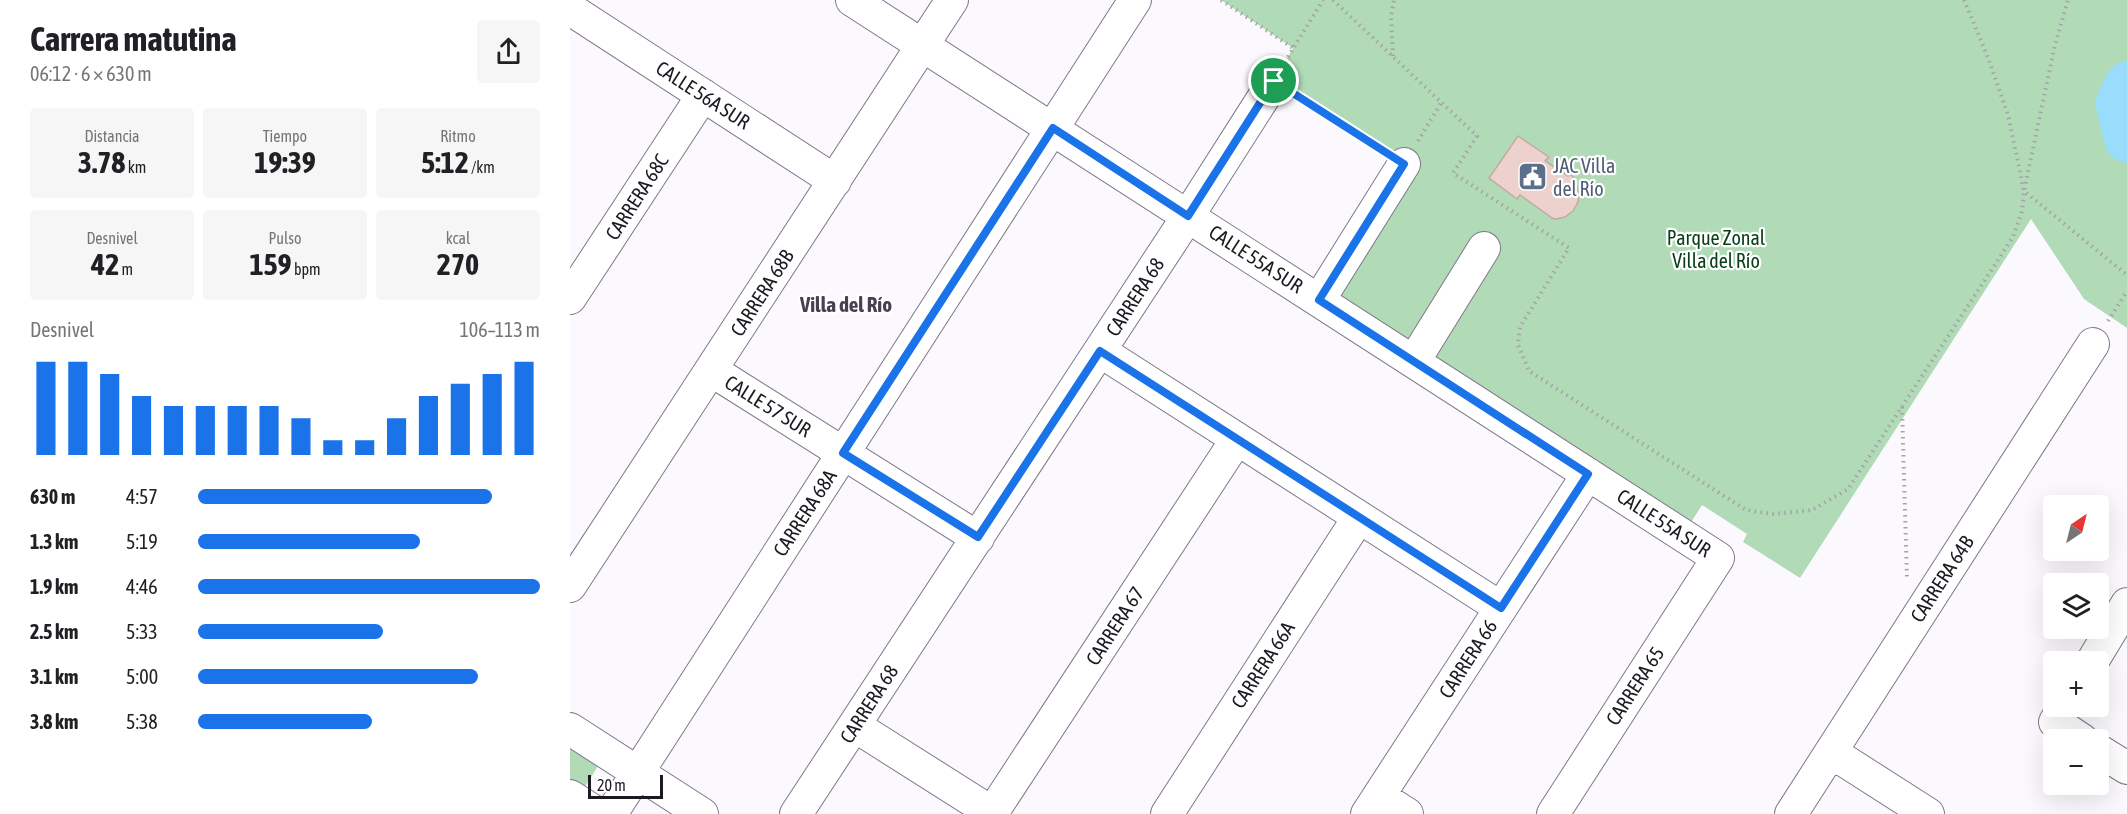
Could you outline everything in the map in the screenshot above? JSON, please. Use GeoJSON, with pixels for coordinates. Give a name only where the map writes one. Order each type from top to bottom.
{"type":"FeatureCollection","features":[{"type":"Feature","properties":{"kind":"street","name":"CALLE 55A SUR"},"geometry":{"type":"LineString","coordinates":[[852,0],[1718,558]]}},
{"type":"Feature","properties":{"kind":"street","name":"CARRERA 68B"},"geometry":{"type":"LineString","coordinates":[[570,586],[581,546],[711,370],[952,0]]}},
{"type":"Feature","properties":{"kind":"street","name":"CARRERA 68A"},"geometry":{"type":"LineString","coordinates":[[611,814],[1135,0]]}},
{"type":"Feature","properties":{"kind":"street","name":"CALLE 56A SUR"},"geometry":{"type":"LineString","coordinates":[[570,9],[835,181]]}},
{"type":"Feature","properties":{"kind":"street","name":"CARRERA 68"},"geometry":{"type":"LineString","coordinates":[[796,814],[1274,81]]}},
{"type":"Feature","properties":{"kind":"street","name":"CARRERA 68C"},"geometry":{"type":"LineString","coordinates":[[570,298],[703,95]]}},
{"type":"Feature","properties":{"kind":"street"},"geometry":{"type":"LineString","coordinates":[[1319,300],[1404,164]]}},
{"type":"Feature","properties":{"kind":"street"},"geometry":{"type":"LineString","coordinates":[[1414,361],[1484,248]]}},
{"type":"Feature","properties":{"kind":"street","name":"CARRERA 64B"},"geometry":{"type":"LineString","coordinates":[[1791,814],[2093,344]]}},
{"type":"Feature","properties":{"kind":"street"},"geometry":{"type":"LineString","coordinates":[[1100,351],[1501,608]]}},
{"type":"Feature","properties":{"kind":"street","name":"CALLE 57 SUR"},"geometry":{"type":"LineString","coordinates":[[711,370],[978,537]]}},
{"type":"Feature","properties":{"kind":"street","name":"CARRERA 67"},"geometry":{"type":"LineString","coordinates":[[993,814],[1237,439]]}},
{"type":"Feature","properties":{"kind":"street","name":"CARRERA 66"},"geometry":{"type":"LineString","coordinates":[[1373,805],[1588,474]]}},
{"type":"Feature","properties":{"kind":"street","name":"CARRERA 66A"},"geometry":{"type":"LineString","coordinates":[[1167,814],[1359,517]]}},
{"type":"Feature","properties":{"kind":"street","name":"CARRERA 65"},"geometry":{"type":"LineString","coordinates":[[1553,814],[1718,558]]}},
{"type":"Feature","properties":{"kind":"street"},"geometry":{"type":"LineString","coordinates":[[2099,651],[2127,604]]}},
{"type":"Feature","properties":{"kind":"street"},"geometry":{"type":"LineString","coordinates":[[2058,717],[2055,722],[2066,729]]}},
{"type":"Feature","properties":{"kind":"street"},"geometry":{"type":"LineString","coordinates":[[855,726],[993,814]]}},
{"type":"Feature","properties":{"kind":"street"},"geometry":{"type":"LineString","coordinates":[[570,729],[702,814]]}},
{"type":"Feature","properties":{"kind":"street"},"geometry":{"type":"LineString","coordinates":[[1830,752],[1928,814]]}},
{"type":"Feature","properties":{"kind":"street"},"geometry":{"type":"LineString","coordinates":[[2109,757],[2127,768]]}},
{"type":"Feature","properties":{"kind":"street"},"geometry":{"type":"LineString","coordinates":[[570,796],[598,814]]}},
{"type":"Feature","properties":{"kind":"street"},"geometry":{"type":"LineString","coordinates":[[1373,805],[1407,814]]}},
{"type":"Feature","properties":{"kind":"path"},"geometry":{"type":"LineString","coordinates":[[1221,0],[1293,48]]}},
{"type":"Feature","properties":{"kind":"path"},"geometry":{"type":"LineString","coordinates":[[1323,0],[1274,81],[1404,164],[1441,103]]}},
{"type":"Feature","properties":{"kind":"path"},"geometry":{"type":"LineString","coordinates":[[1333,0],[1478,136],[1453,173],[1569,248],[1520,327],[1518,345],[1529,371],[1746,510],[1773,514],[1812,510],[1848,489],[2013,237],[2022,211],[2024,191],[2055,45],[2068,0]]}},
{"type":"Feature","properties":{"kind":"path"},"geometry":{"type":"LineString","coordinates":[[1393,57],[1391,16],[1394,0]]}},
{"type":"Feature","properties":{"kind":"path"},"geometry":{"type":"LineString","coordinates":[[1964,0],[1987,55],[2008,115],[2024,191],[2127,275]]}},
{"type":"Feature","properties":{"kind":"path"},"geometry":{"type":"LineString","coordinates":[[2093,344],[2127,291]]}},
{"type":"Feature","properties":{"kind":"path"},"geometry":{"type":"LineString","coordinates":[[1902,406],[1907,584]]}},
{"type":"Feature","properties":{"kind":"green space","name":"Parque Zonal Villa del Río"},"geometry":{"type":"Polygon","coordinates":[[[1221,0],[2127,0],[2127,328],[2084,299],[2031,219],[1800,578],[1743,542],[1747,534],[1702,505],[1688,527],[1335,301],[1416,172],[1274,81],[1293,48],[1221,0]]]}},
{"type":"Feature","properties":{"kind":"green space"},"geometry":{"type":"Polygon","coordinates":[[[570,749],[598,766],[583,790],[570,782],[570,749]]]}},
{"type":"Feature","properties":{"kind":"building","name":"JAC Villa del Río"},"geometry":{"type":"Polygon","coordinates":[[[1518,136],[1549,157],[1545,161],[1574,178],[1579,194],[1578,202],[1573,211],[1565,217],[1552,218],[1520,195],[1517,199],[1489,178],[1518,136]]]}},
{"type":"Feature","properties":{"kind":"waterway"},"geometry":{"type":"LineString","coordinates":[[2127,84],[2118,104],[2127,140]]}},
{"type":"Feature","properties":{"kind":"place","name":"JAC Villa del Río"},"geometry":{"type":"Point","coordinates":[1532,177]}},
{"type":"Feature","properties":{"kind":"district","name":"Villa del Río"},"geometry":{"type":"Point","coordinates":[846,305]}},
{"type":"Feature","properties":{"kind":"route"},"geometry":{"type":"LineString","coordinates":[[1274,81],[1404,164],[1319,300],[1588,474],[1501,608],[1100,351],[978,537],[843,453],[1053,128],[1188,216],[1274,81]]}}]}
